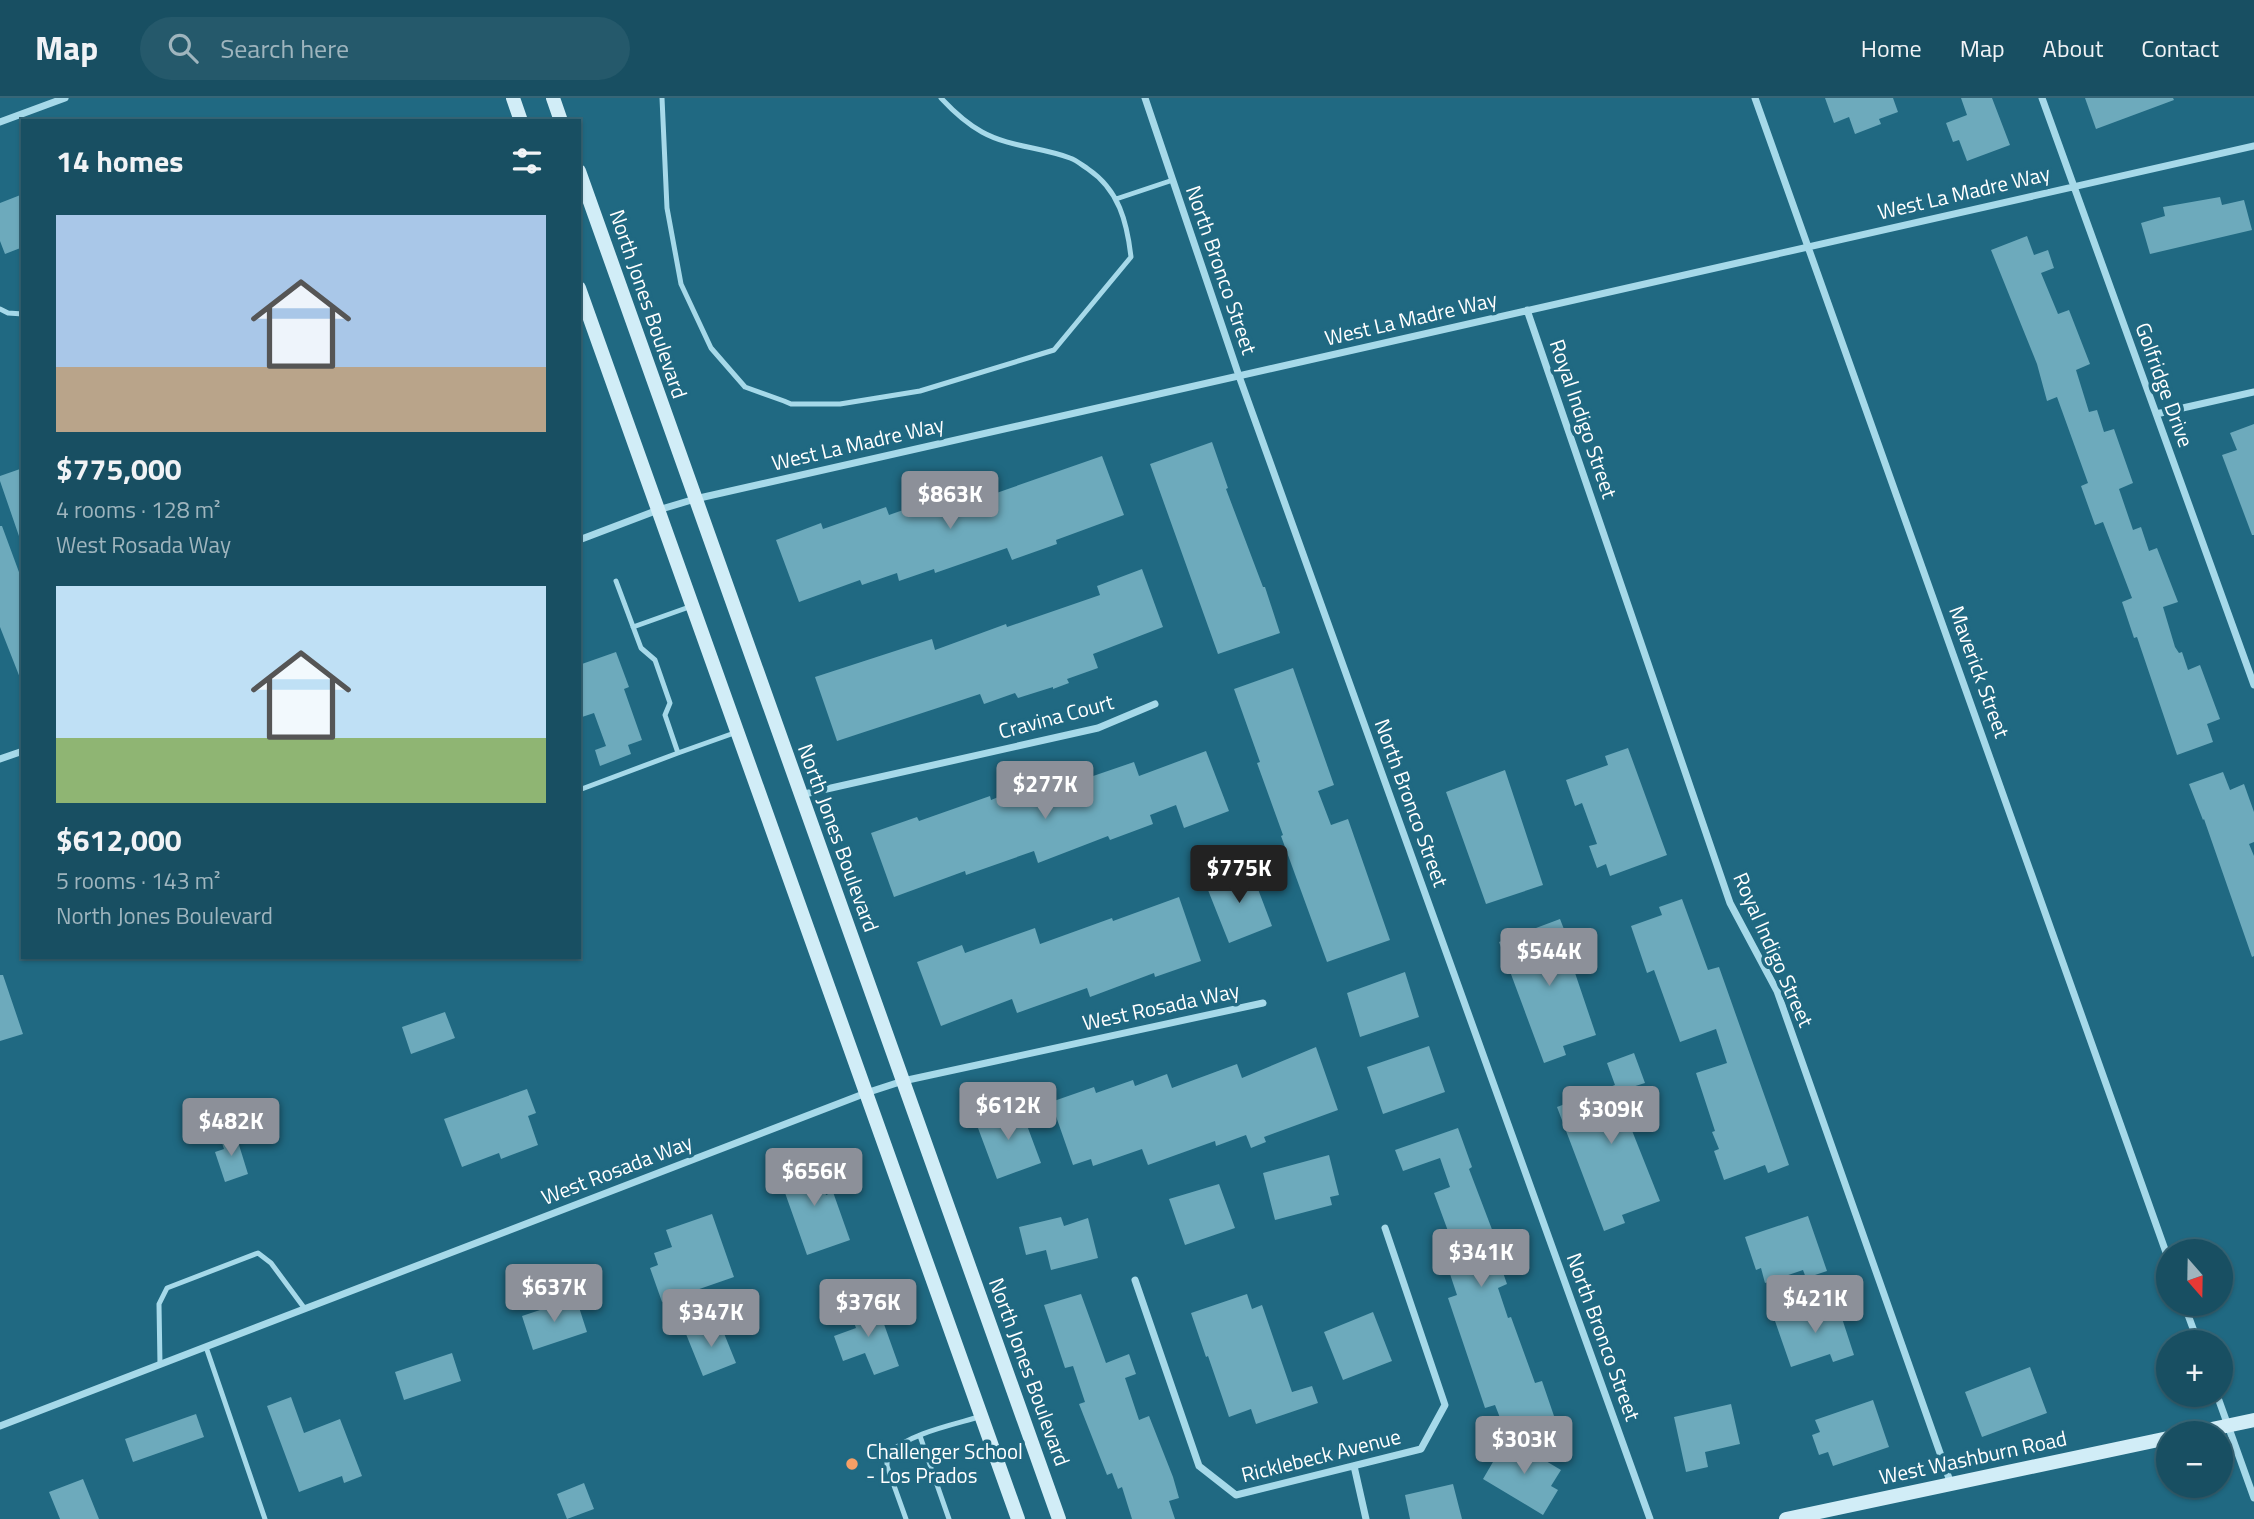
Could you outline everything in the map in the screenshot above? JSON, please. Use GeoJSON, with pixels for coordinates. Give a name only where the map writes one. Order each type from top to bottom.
{"type":"FeatureCollection","features":[{"type":"Feature","properties":{"kind":"main road"},"geometry":{"type":"LineString","coordinates":[[513,98],[520,119]]}},
{"type":"Feature","properties":{"kind":"main road"},"geometry":{"type":"LineString","coordinates":[[554,98],[560,119]]}},
{"type":"Feature","properties":{"kind":"main road","name":"North Jones Boulevard"},"geometry":{"type":"LineString","coordinates":[[581,177],[1059,1519]]}},
{"type":"Feature","properties":{"kind":"main road"},"geometry":{"type":"LineString","coordinates":[[581,294],[1018,1519]]}},
{"type":"Feature","properties":{"kind":"main road"},"geometry":{"type":"LineString","coordinates":[[2233,1425],[2254,1420]]}},
{"type":"Feature","properties":{"kind":"main road","name":"West Washburn Road"},"geometry":{"type":"LineString","coordinates":[[1786,1519],[2156,1441]]}},
{"type":"Feature","properties":{"kind":"street"},"geometry":{"type":"LineString","coordinates":[[0,122],[65,98]]}},
{"type":"Feature","properties":{"kind":"street","name":"North Bronco Street"},"geometry":{"type":"LineString","coordinates":[[1145,98],[1239,376],[1650,1519]]}},
{"type":"Feature","properties":{"kind":"street","name":"Maverick Street"},"geometry":{"type":"LineString","coordinates":[[1755,98],[2161,1239]]}},
{"type":"Feature","properties":{"kind":"street","name":"Golfridge Drive"},"geometry":{"type":"LineString","coordinates":[[2042,98],[2254,685]]}},
{"type":"Feature","properties":{"kind":"street","name":"West La Madre Way"},"geometry":{"type":"LineString","coordinates":[[581,539],[695,499],[2254,146]]}},
{"type":"Feature","properties":{"kind":"street","name":"Royal Indigo Street"},"geometry":{"type":"LineString","coordinates":[[1527,310],[1730,904],[1777,991],[1952,1484]]}},
{"type":"Feature","properties":{"kind":"street"},"geometry":{"type":"LineString","coordinates":[[2156,414],[2254,392]]}},
{"type":"Feature","properties":{"kind":"street","name":"Cravina Court"},"geometry":{"type":"LineString","coordinates":[[800,795],[1098,728],[1155,704]]}},
{"type":"Feature","properties":{"kind":"street"},"geometry":{"type":"LineString","coordinates":[[0,759],[21,752]]}},
{"type":"Feature","properties":{"kind":"street","name":"West Rosada Way"},"geometry":{"type":"LineString","coordinates":[[0,1426],[866,1093],[903,1081],[1263,1003]]}},
{"type":"Feature","properties":{"kind":"street","name":"Ricklebeck Avenue"},"geometry":{"type":"LineString","coordinates":[[1135,1280],[1199,1466],[1236,1495],[1421,1449],[1445,1405],[1385,1228]]}},
{"type":"Feature","properties":{"kind":"street"},"geometry":{"type":"LineString","coordinates":[[2233,1440],[2254,1498]]}},
{"type":"Feature","properties":{"kind":"street"},"geometry":{"type":"LineString","coordinates":[[1354,1466],[1366,1519]]}},
{"type":"Feature","properties":{"kind":"lane"},"geometry":{"type":"LineString","coordinates":[[662,98],[667,208],[681,284],[711,348],[745,387],[791,404],[840,404],[920,391],[1054,350],[1131,257],[1128,231],[1116,199],[1100,177],[1071,158],[1022,147],[984,133],[961,119],[941,98]]}},
{"type":"Feature","properties":{"kind":"lane"},"geometry":{"type":"LineString","coordinates":[[1116,199],[1173,180]]}},
{"type":"Feature","properties":{"kind":"lane"},"geometry":{"type":"LineString","coordinates":[[0,309],[21,314]]}},
{"type":"Feature","properties":{"kind":"lane"},"geometry":{"type":"LineString","coordinates":[[616,582],[641,648],[656,660],[670,702],[665,715],[678,753]]}},
{"type":"Feature","properties":{"kind":"lane"},"geometry":{"type":"LineString","coordinates":[[633,627],[692,606]]}},
{"type":"Feature","properties":{"kind":"lane"},"geometry":{"type":"LineString","coordinates":[[581,789],[737,732]]}},
{"type":"Feature","properties":{"kind":"lane"},"geometry":{"type":"LineString","coordinates":[[159,1365],[159,1304],[167,1288],[258,1253],[271,1263],[305,1309]]}},
{"type":"Feature","properties":{"kind":"lane"},"geometry":{"type":"LineString","coordinates":[[206,1347],[265,1519]]}},
{"type":"Feature","properties":{"kind":"lane"},"geometry":{"type":"LineString","coordinates":[[906,1519],[887,1466],[887,1454],[920,1436],[981,1417]]}},
{"type":"Feature","properties":{"kind":"lane"},"geometry":{"type":"LineString","coordinates":[[920,1436],[949,1519]]}},
{"type":"Feature","properties":{"kind":"building"},"geometry":{"type":"Polygon","coordinates":[[[1825,98],[1893,98],[1898,112],[1879,119],[1881,124],[1855,134],[1849,117],[1834,123],[1825,98]]]}},
{"type":"Feature","properties":{"kind":"building"},"geometry":{"type":"Polygon","coordinates":[[[1961,98],[1992,98],[2010,145],[1967,161],[1959,140],[1953,142],[1946,123],[1967,115],[1961,98]]]}},
{"type":"Feature","properties":{"kind":"building"},"geometry":{"type":"Polygon","coordinates":[[[2085,98],[2173,98],[2174,100],[2096,129],[2085,98]]]}},
{"type":"Feature","properties":{"kind":"building"},"geometry":{"type":"Polygon","coordinates":[[[21,195],[21,248],[5,254],[0,241],[0,203],[21,195]]]}},
{"type":"Feature","properties":{"kind":"building"},"geometry":{"type":"Polygon","coordinates":[[[2220,197],[2222,205],[2244,200],[2252,230],[2150,254],[2141,223],[2165,216],[2163,207],[2220,197]]]}},
{"type":"Feature","properties":{"kind":"building"},"geometry":{"type":"Polygon","coordinates":[[[2027,236],[2034,255],[2048,250],[2054,268],[2041,273],[2058,314],[2069,310],[2090,364],[2076,370],[2089,412],[2097,410],[2104,432],[2114,429],[2133,483],[2119,489],[2133,530],[2141,527],[2149,551],[2157,548],[2178,602],[2163,607],[2175,647],[2179,653],[2182,652],[2188,670],[2200,665],[2220,719],[2207,724],[2213,742],[2177,755],[2137,637],[2134,638],[2122,602],[2132,598],[2103,522],[2095,525],[2081,486],[2088,483],[2057,397],[2047,401],[2037,364],[1991,250],[2027,236]]]}},
{"type":"Feature","properties":{"kind":"building"},"geometry":{"type":"Polygon","coordinates":[[[2254,424],[2252,535],[2222,455],[2237,450],[2230,433],[2254,424]]]}},
{"type":"Feature","properties":{"kind":"building"},"geometry":{"type":"Polygon","coordinates":[[[1212,442],[1228,488],[1226,489],[1265,587],[1280,633],[1218,654],[1150,464],[1212,442]]]}},
{"type":"Feature","properties":{"kind":"building"},"geometry":{"type":"Polygon","coordinates":[[[1102,456],[1124,515],[1056,540],[1057,544],[1012,560],[1007,548],[935,573],[934,569],[899,581],[897,573],[862,585],[860,580],[799,602],[776,540],[821,523],[823,529],[886,507],[889,515],[957,491],[962,505],[1102,456]]]}},
{"type":"Feature","properties":{"kind":"building"},"geometry":{"type":"Polygon","coordinates":[[[20,469],[21,539],[0,481],[0,476],[20,469]]]}},
{"type":"Feature","properties":{"kind":"building"},"geometry":{"type":"Polygon","coordinates":[[[2,526],[21,578],[21,680],[0,627],[2,526]]]}},
{"type":"Feature","properties":{"kind":"building"},"geometry":{"type":"Polygon","coordinates":[[[1142,569],[1163,627],[1093,654],[1098,668],[1067,679],[1069,683],[1053,689],[1018,698],[1015,693],[984,704],[980,694],[837,741],[815,677],[932,639],[935,650],[1006,624],[1007,627],[1100,595],[1097,586],[1142,569]]]}},
{"type":"Feature","properties":{"kind":"building"},"geometry":{"type":"Polygon","coordinates":[[[616,652],[629,687],[624,689],[642,740],[628,745],[631,754],[600,766],[595,750],[606,746],[594,713],[581,717],[581,664],[616,652]]]}},
{"type":"Feature","properties":{"kind":"building"},"geometry":{"type":"Polygon","coordinates":[[[1293,668],[1334,785],[1318,791],[1331,825],[1348,819],[1390,940],[1327,962],[1281,836],[1283,835],[1257,763],[1260,762],[1234,689],[1293,668]]]}},
{"type":"Feature","properties":{"kind":"building"},"geometry":{"type":"Polygon","coordinates":[[[1628,748],[1667,855],[1610,876],[1606,864],[1597,868],[1589,846],[1597,844],[1582,803],[1575,806],[1566,780],[1608,765],[1605,756],[1628,748]]]}},
{"type":"Feature","properties":{"kind":"building"},"geometry":{"type":"Polygon","coordinates":[[[1206,751],[1229,811],[1184,828],[1176,805],[1150,815],[1153,824],[1110,840],[1108,836],[1038,863],[1034,851],[966,875],[965,871],[894,897],[871,833],[917,817],[919,821],[990,796],[991,800],[1028,785],[1031,793],[1060,783],[1061,787],[1134,762],[1139,776],[1206,751]]]}},
{"type":"Feature","properties":{"kind":"building"},"geometry":{"type":"Polygon","coordinates":[[[1505,770],[1543,885],[1486,904],[1446,792],[1505,770]]]}},
{"type":"Feature","properties":{"kind":"building"},"geometry":{"type":"Polygon","coordinates":[[[2223,772],[2230,790],[2244,784],[2254,812],[2254,842],[2249,844],[2254,856],[2252,957],[2204,819],[2189,784],[2223,772]]]}},
{"type":"Feature","properties":{"kind":"building"},"geometry":{"type":"Polygon","coordinates":[[[1250,868],[1272,926],[1229,943],[1206,885],[1250,868]]]}},
{"type":"Feature","properties":{"kind":"building"},"geometry":{"type":"Polygon","coordinates":[[[1179,897],[1201,961],[1155,977],[1154,973],[1090,997],[1087,988],[1017,1013],[1012,999],[941,1026],[917,962],[962,945],[965,953],[1035,928],[1040,944],[1179,897]]]}},
{"type":"Feature","properties":{"kind":"building"},"geometry":{"type":"Polygon","coordinates":[[[1682,899],[1708,970],[1719,967],[1789,1165],[1768,1173],[1765,1165],[1724,1180],[1714,1151],[1719,1149],[1712,1132],[1715,1131],[1696,1073],[1727,1063],[1716,1029],[1680,1042],[1654,970],[1647,973],[1631,926],[1662,915],[1659,907],[1682,899]]]}},
{"type":"Feature","properties":{"kind":"building"},"geometry":{"type":"Polygon","coordinates":[[[1560,919],[1578,965],[1573,967],[1596,1035],[1563,1046],[1566,1055],[1544,1063],[1499,942],[1560,919]]]}},
{"type":"Feature","properties":{"kind":"building"},"geometry":{"type":"Polygon","coordinates":[[[1405,972],[1419,1017],[1360,1037],[1347,993],[1405,972]]]}},
{"type":"Feature","properties":{"kind":"building"},"geometry":{"type":"Polygon","coordinates":[[[0,975],[3,975],[23,1034],[0,1041],[0,975]]]}},
{"type":"Feature","properties":{"kind":"building"},"geometry":{"type":"Polygon","coordinates":[[[445,1012],[455,1038],[411,1054],[402,1027],[445,1012]]]}},
{"type":"Feature","properties":{"kind":"building"},"geometry":{"type":"Polygon","coordinates":[[[1429,1046],[1445,1092],[1383,1114],[1367,1067],[1429,1046]]]}},
{"type":"Feature","properties":{"kind":"building"},"geometry":{"type":"Polygon","coordinates":[[[1316,1047],[1338,1110],[1264,1137],[1266,1142],[1251,1148],[1246,1135],[1216,1146],[1215,1141],[1148,1165],[1142,1149],[1093,1166],[1091,1159],[1073,1165],[1051,1102],[1094,1087],[1096,1093],[1133,1080],[1135,1086],[1167,1074],[1172,1088],[1237,1064],[1242,1078],[1316,1047]]]}},
{"type":"Feature","properties":{"kind":"building"},"geometry":{"type":"Polygon","coordinates":[[[1634,1053],[1645,1083],[1626,1089],[1636,1115],[1627,1118],[1660,1201],[1622,1215],[1625,1223],[1604,1231],[1557,1107],[1615,1085],[1607,1063],[1634,1053]]]}},
{"type":"Feature","properties":{"kind":"building"},"geometry":{"type":"Polygon","coordinates":[[[527,1089],[536,1113],[528,1116],[538,1145],[501,1159],[499,1153],[462,1167],[444,1119],[527,1089]]]}},
{"type":"Feature","properties":{"kind":"building"},"geometry":{"type":"Polygon","coordinates":[[[1019,1104],[1041,1163],[997,1179],[975,1120],[1019,1104]]]}},
{"type":"Feature","properties":{"kind":"building"},"geometry":{"type":"Polygon","coordinates":[[[1458,1128],[1472,1167],[1469,1169],[1496,1240],[1492,1241],[1507,1284],[1498,1288],[1508,1318],[1511,1317],[1535,1383],[1542,1381],[1554,1416],[1506,1433],[1495,1405],[1485,1408],[1448,1298],[1457,1295],[1447,1265],[1459,1261],[1434,1193],[1450,1187],[1440,1158],[1403,1171],[1395,1150],[1458,1128]]]}},
{"type":"Feature","properties":{"kind":"building"},"geometry":{"type":"Polygon","coordinates":[[[235,1132],[248,1174],[225,1182],[215,1152],[224,1149],[220,1137],[235,1132]]]}},
{"type":"Feature","properties":{"kind":"building"},"geometry":{"type":"Polygon","coordinates":[[[811,1151],[826,1195],[833,1192],[850,1240],[807,1255],[784,1190],[798,1185],[789,1159],[811,1151]]]}},
{"type":"Feature","properties":{"kind":"building"},"geometry":{"type":"Polygon","coordinates":[[[1329,1155],[1339,1195],[1330,1197],[1332,1205],[1275,1220],[1263,1173],[1329,1155]]]}},
{"type":"Feature","properties":{"kind":"building"},"geometry":{"type":"Polygon","coordinates":[[[1219,1184],[1235,1228],[1185,1245],[1169,1199],[1219,1184]]]}},
{"type":"Feature","properties":{"kind":"building"},"geometry":{"type":"Polygon","coordinates":[[[712,1214],[734,1277],[662,1302],[650,1268],[658,1265],[654,1253],[672,1247],[666,1230],[712,1214]]]}},
{"type":"Feature","properties":{"kind":"building"},"geometry":{"type":"Polygon","coordinates":[[[1808,1216],[1827,1271],[1806,1278],[1803,1270],[1765,1283],[1761,1268],[1756,1270],[1745,1237],[1808,1216]]]}},
{"type":"Feature","properties":{"kind":"building"},"geometry":{"type":"Polygon","coordinates":[[[1061,1217],[1064,1226],[1088,1218],[1098,1258],[1051,1270],[1046,1250],[1026,1255],[1019,1227],[1061,1217]]]}},
{"type":"Feature","properties":{"kind":"building"},"geometry":{"type":"Polygon","coordinates":[[[1081,1294],[1106,1363],[1129,1354],[1136,1374],[1125,1378],[1139,1420],[1149,1416],[1173,1477],[1179,1498],[1169,1501],[1175,1519],[1132,1519],[1122,1487],[1118,1489],[1112,1473],[1107,1475],[1079,1404],[1085,1402],[1073,1366],[1065,1368],[1044,1305],[1081,1294]]]}},
{"type":"Feature","properties":{"kind":"building"},"geometry":{"type":"Polygon","coordinates":[[[1247,1294],[1252,1309],[1262,1305],[1292,1392],[1312,1386],[1318,1403],[1256,1424],[1251,1409],[1229,1417],[1191,1313],[1247,1294]]]}},
{"type":"Feature","properties":{"kind":"building"},"geometry":{"type":"Polygon","coordinates":[[[576,1298],[587,1332],[533,1350],[522,1316],[576,1298]]]}},
{"type":"Feature","properties":{"kind":"building"},"geometry":{"type":"Polygon","coordinates":[[[875,1299],[899,1366],[874,1375],[865,1353],[843,1361],[834,1336],[856,1328],[849,1308],[875,1299]]]}},
{"type":"Feature","properties":{"kind":"building"},"geometry":{"type":"Polygon","coordinates":[[[1836,1300],[1854,1355],[1833,1362],[1830,1354],[1791,1367],[1775,1321],[1836,1300]]]}},
{"type":"Feature","properties":{"kind":"building"},"geometry":{"type":"Polygon","coordinates":[[[1373,1312],[1392,1361],[1343,1380],[1324,1332],[1373,1312]]]}},
{"type":"Feature","properties":{"kind":"building"},"geometry":{"type":"Polygon","coordinates":[[[719,1321],[736,1363],[703,1376],[686,1334],[719,1321]]]}},
{"type":"Feature","properties":{"kind":"building"},"geometry":{"type":"Polygon","coordinates":[[[452,1353],[461,1381],[404,1400],[395,1372],[452,1353]]]}},
{"type":"Feature","properties":{"kind":"building"},"geometry":{"type":"Polygon","coordinates":[[[2030,1367],[2047,1413],[1982,1437],[1965,1392],[2030,1367]]]}},
{"type":"Feature","properties":{"kind":"building"},"geometry":{"type":"Polygon","coordinates":[[[291,1397],[304,1433],[340,1419],[362,1476],[344,1483],[342,1476],[299,1492],[267,1406],[291,1397]]]}},
{"type":"Feature","properties":{"kind":"building"},"geometry":{"type":"Polygon","coordinates":[[[1873,1400],[1889,1447],[1833,1466],[1828,1452],[1819,1455],[1812,1435],[1820,1432],[1815,1420],[1873,1400]]]}},
{"type":"Feature","properties":{"kind":"building"},"geometry":{"type":"Polygon","coordinates":[[[1731,1404],[1740,1444],[1705,1452],[1708,1467],[1686,1472],[1674,1417],[1731,1404]]]}},
{"type":"Feature","properties":{"kind":"building"},"geometry":{"type":"Polygon","coordinates":[[[196,1414],[204,1437],[133,1462],[125,1439],[196,1414]]]}},
{"type":"Feature","properties":{"kind":"building"},"geometry":{"type":"Polygon","coordinates":[[[1507,1438],[1561,1470],[1551,1486],[1558,1490],[1543,1515],[1483,1479],[1507,1438]]]}},
{"type":"Feature","properties":{"kind":"building"},"geometry":{"type":"Polygon","coordinates":[[[83,1479],[99,1519],[60,1519],[49,1492],[83,1479]]]}},
{"type":"Feature","properties":{"kind":"building"},"geometry":{"type":"Polygon","coordinates":[[[584,1483],[594,1509],[567,1519],[557,1494],[584,1483]]]}},
{"type":"Feature","properties":{"kind":"building"},"geometry":{"type":"Polygon","coordinates":[[[1453,1484],[1462,1519],[1410,1519],[1405,1495],[1453,1484]]]}},
{"type":"Feature","properties":{"kind":"place","name":"Challenger School - Los Prados"},"geometry":{"type":"Point","coordinates":[852,1464]}}]}
